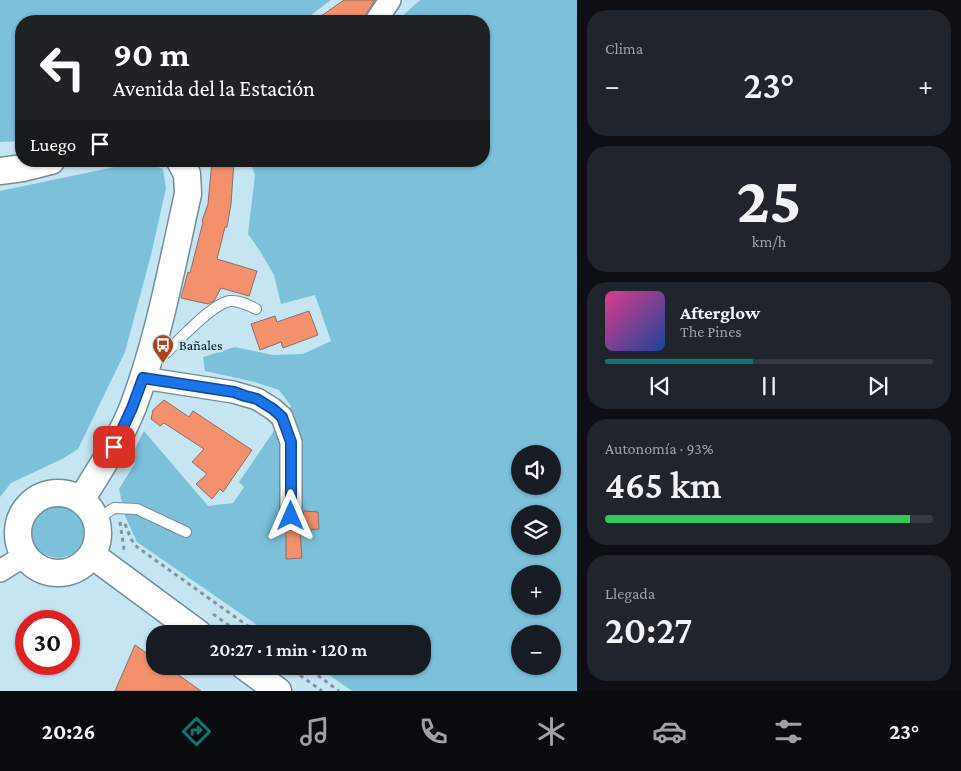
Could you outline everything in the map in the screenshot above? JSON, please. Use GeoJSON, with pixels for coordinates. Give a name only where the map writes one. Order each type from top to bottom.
{"type":"FeatureCollection","features":[{"type":"Feature","properties":{"kind":"street"},"geometry":{"type":"LineString","coordinates":[[380,15],[390,0]]}},
{"type":"Feature","properties":{"kind":"street"},"geometry":{"type":"LineString","coordinates":[[0,171],[27,167]]}},
{"type":"Feature","properties":{"kind":"street"},"geometry":{"type":"LineString","coordinates":[[89,510],[132,408],[152,349],[188,194],[187,174],[183,167]]}},
{"type":"Feature","properties":{"kind":"street"},"geometry":{"type":"LineString","coordinates":[[143,378],[241,394],[257,399],[282,417],[291,442],[291,516]]}},
{"type":"Feature","properties":{"kind":"street"},"geometry":{"type":"LineString","coordinates":[[58,492],[70,494],[89,510],[98,532],[97,544],[92,555],[84,564],[64,573],[52,573],[32,564],[24,556],[18,545],[19,519],[25,508],[45,494],[58,492]]}},
{"type":"Feature","properties":{"kind":"street"},"geometry":{"type":"LineString","coordinates":[[92,555],[187,625]]}},
{"type":"Feature","properties":{"kind":"street"},"geometry":{"type":"LineString","coordinates":[[0,571],[24,556]]}},
{"type":"Feature","properties":{"kind":"street"},"geometry":{"type":"LineString","coordinates":[[256,675],[278,691]]}},
{"type":"Feature","properties":{"kind":"lane"},"geometry":{"type":"LineString","coordinates":[[152,349],[166,353],[196,323],[220,304],[230,301],[241,302],[256,309]]}},
{"type":"Feature","properties":{"kind":"lane"},"geometry":{"type":"LineString","coordinates":[[89,510],[137,509],[186,532]]}},
{"type":"Feature","properties":{"kind":"path"},"geometry":{"type":"LineString","coordinates":[[125,524],[131,539],[137,547],[246,625]]}},
{"type":"Feature","properties":{"kind":"path"},"geometry":{"type":"LineString","coordinates":[[300,675],[322,691]]}},
{"type":"Feature","properties":{"kind":"path"},"geometry":{"type":"LineString","coordinates":[[318,675],[340,691]]}},
{"type":"Feature","properties":{"kind":"shaded area"},"geometry":{"type":"Polygon","coordinates":[[[0,0],[331,0],[311,15],[15,15],[15,141],[0,142],[0,0]]]}},
{"type":"Feature","properties":{"kind":"shaded area"},"geometry":{"type":"Polygon","coordinates":[[[420,0],[577,0],[577,691],[352,691],[329,675],[431,675],[431,625],[257,625],[137,542],[125,516],[119,489],[135,463],[131,456],[144,431],[208,506],[233,503],[244,487],[239,482],[291,406],[279,390],[255,382],[205,371],[203,357],[235,347],[273,355],[303,354],[331,341],[315,295],[281,304],[274,275],[248,234],[255,175],[252,167],[490,167],[490,15],[404,15],[420,0]]]}},
{"type":"Feature","properties":{"kind":"shaded area"},"geometry":{"type":"Polygon","coordinates":[[[114,167],[158,167],[163,169],[166,188],[151,255],[125,352],[78,449],[64,458],[11,483],[0,497],[0,191],[114,167]]]}},
{"type":"Feature","properties":{"kind":"shaded area"},"geometry":{"type":"Polygon","coordinates":[[[52,502],[64,502],[74,506],[82,514],[86,530],[82,546],[74,554],[64,558],[52,558],[42,554],[34,546],[30,536],[30,524],[34,514],[42,506],[52,502]]]}},
{"type":"Feature","properties":{"kind":"building"},"geometry":{"type":"Polygon","coordinates":[[[344,0],[375,0],[366,15],[323,15],[344,0]]]}},
{"type":"Feature","properties":{"kind":"building"},"geometry":{"type":"Polygon","coordinates":[[[211,167],[234,167],[227,227],[225,227],[217,259],[257,271],[249,296],[221,288],[214,301],[208,304],[181,298],[188,272],[190,273],[202,221],[208,204],[211,167]]]}},
{"type":"Feature","properties":{"kind":"building"},"geometry":{"type":"Polygon","coordinates":[[[309,311],[318,335],[283,348],[281,342],[260,350],[251,324],[275,316],[277,322],[309,311]]]}},
{"type":"Feature","properties":{"kind":"building"},"geometry":{"type":"Polygon","coordinates":[[[164,400],[189,417],[193,411],[252,450],[223,492],[220,489],[212,499],[196,484],[207,474],[192,462],[204,449],[164,423],[160,426],[151,419],[153,410],[164,400]]]}},
{"type":"Feature","properties":{"kind":"building"},"geometry":{"type":"Polygon","coordinates":[[[304,511],[318,512],[319,529],[300,530],[304,511]]]}},
{"type":"Feature","properties":{"kind":"building"},"geometry":{"type":"Polygon","coordinates":[[[286,530],[300,530],[302,558],[286,559],[286,530]]]}},
{"type":"Feature","properties":{"kind":"building"},"geometry":{"type":"Polygon","coordinates":[[[135,645],[146,653],[146,675],[179,675],[201,691],[115,691],[135,645]]]}},
{"type":"Feature","properties":{"kind":"place","name":"Bañales"},"geometry":{"type":"Point","coordinates":[163,364]}},
{"type":"Feature","properties":{"kind":"route"},"geometry":{"type":"LineString","coordinates":[[114,447],[143,378],[234,392],[257,399],[282,417],[291,442],[291,516]]}}]}
